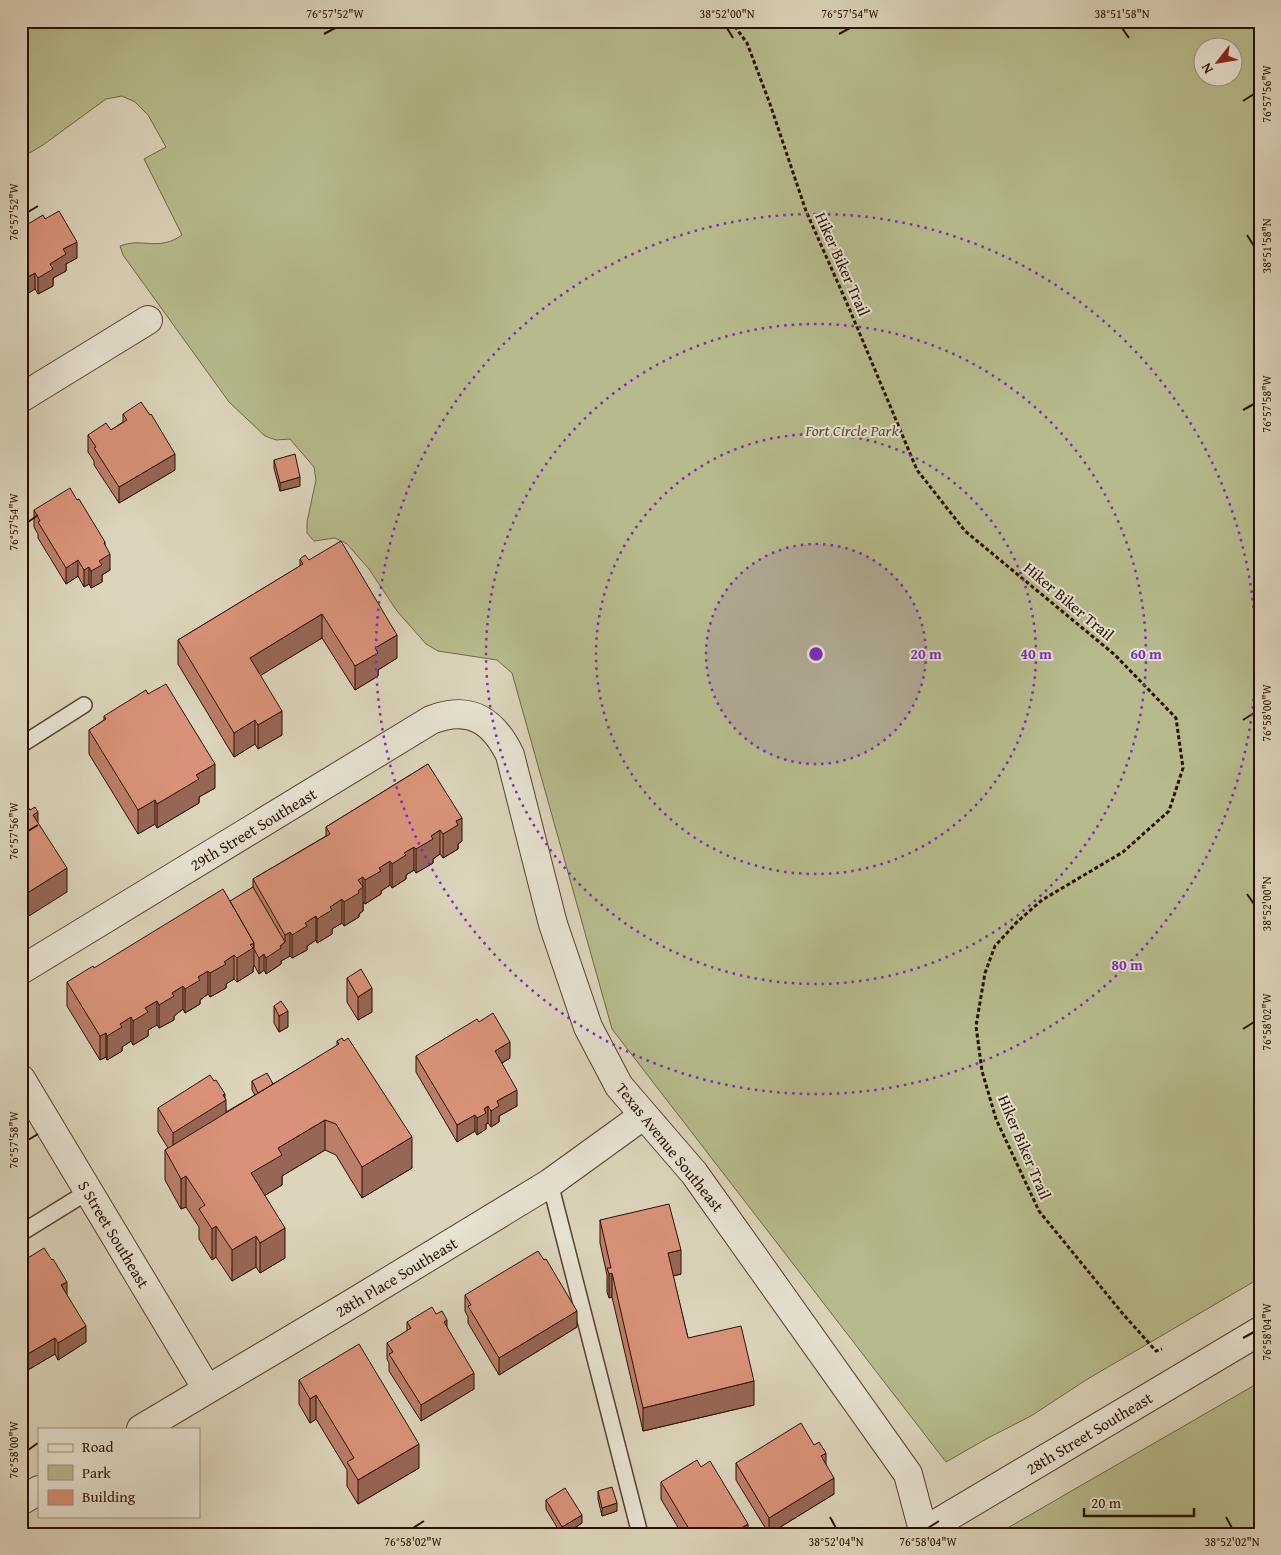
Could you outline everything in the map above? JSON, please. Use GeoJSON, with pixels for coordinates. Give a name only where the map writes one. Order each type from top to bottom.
{"type":"FeatureCollection","features":[{"type":"Feature","properties":{"kind":"street"},"geometry":{"type":"LineString","coordinates":[[21,398],[148,320]]}},
{"type":"Feature","properties":{"kind":"street","name":"29th Street Southeast"},"geometry":{"type":"LineString","coordinates":[[21,970],[431,720],[445,715],[460,713],[473,716],[489,726]]}},
{"type":"Feature","properties":{"kind":"street","name":"Texas Avenue Southeast"},"geometry":{"type":"LineString","coordinates":[[489,726],[504,742],[510,755],[553,924],[588,1028],[619,1086],[700,1181],[908,1474],[922,1533]]}},
{"type":"Feature","properties":{"kind":"street","name":"S Street Southeast"},"geometry":{"type":"LineString","coordinates":[[21,1079],[207,1389]]}},
{"type":"Feature","properties":{"kind":"street","name":"28th Place Southeast"},"geometry":{"type":"LineString","coordinates":[[143,1428],[550,1183],[644,1115]]}},
{"type":"Feature","properties":{"kind":"street","name":"28th Street Southeast"},"geometry":{"type":"LineString","coordinates":[[922,1533],[1260,1331]]}},
{"type":"Feature","properties":{"kind":"street"},"geometry":{"type":"LineString","coordinates":[[21,1501],[38,1491]]}},
{"type":"Feature","properties":{"kind":"lane"},"geometry":{"type":"LineString","coordinates":[[21,745],[84,705]]}},
{"type":"Feature","properties":{"kind":"lane"},"geometry":{"type":"LineString","coordinates":[[550,1183],[640,1534]]}},
{"type":"Feature","properties":{"kind":"lane"},"geometry":{"type":"LineString","coordinates":[[21,1233],[89,1192]]}},
{"type":"Feature","properties":{"kind":"path","name":"Hiker Biker Trail"},"geometry":{"type":"LineString","coordinates":[[732,21],[747,43],[806,211],[853,316],[917,470],[965,531],[1115,655],[1176,718],[1183,768],[1170,811],[1122,852],[1042,900],[1017,922],[995,946],[985,973],[976,1026],[982,1071],[996,1119],[1039,1212],[1123,1314],[1156,1350],[1170,1346]]}},
{"type":"Feature","properties":{"kind":"green space","name":"Fort Circle Park"},"geometry":{"type":"Polygon","coordinates":[[[21,21],[1260,21],[1260,1278],[1086,1380],[1031,1416],[946,1462],[612,1029],[512,673],[497,660],[438,651],[426,644],[397,611],[369,569],[347,544],[335,538],[314,541],[307,533],[307,522],[316,480],[314,467],[290,439],[276,440],[265,436],[229,402],[123,255],[120,246],[136,243],[165,243],[182,235],[144,159],[166,147],[148,115],[135,102],[122,96],[106,99],[43,145],[21,158],[21,21]]]}},
{"type":"Feature","properties":{"kind":"green space"},"geometry":{"type":"Polygon","coordinates":[[[1260,1382],[1260,1534],[1005,1534],[1004,1530],[1260,1382]]]}},
{"type":"Feature","properties":{"kind":"building"},"geometry":{"type":"Polygon","coordinates":[[[59,211],[77,242],[63,249],[66,254],[50,264],[53,269],[38,278],[35,273],[21,281],[21,225],[23,227],[43,215],[45,219],[59,211]]]}},
{"type":"Feature","properties":{"kind":"building"},"geometry":{"type":"Polygon","coordinates":[[[141,402],[151,414],[175,454],[119,487],[94,448],[96,447],[88,435],[106,423],[111,430],[127,420],[123,414],[141,402]]]}},
{"type":"Feature","properties":{"kind":"building"},"geometry":{"type":"Polygon","coordinates":[[[295,454],[300,477],[280,483],[274,460],[295,454]]]}},
{"type":"Feature","properties":{"kind":"building"},"geometry":{"type":"Polygon","coordinates":[[[70,488],[77,500],[79,499],[105,542],[110,554],[99,561],[102,565],[91,571],[89,567],[84,570],[78,560],[66,568],[38,522],[40,521],[34,510],[70,488]]]}},
{"type":"Feature","properties":{"kind":"building"},"geometry":{"type":"Polygon","coordinates":[[[341,541],[397,635],[375,648],[378,653],[355,666],[322,614],[250,658],[282,711],[258,725],[255,720],[234,733],[178,640],[303,564],[300,559],[305,555],[309,560],[341,541]]]}},
{"type":"Feature","properties":{"kind":"building"},"geometry":{"type":"Polygon","coordinates":[[[166,684],[215,764],[196,775],[199,779],[157,804],[155,800],[138,810],[89,730],[106,719],[104,716],[146,690],[148,694],[166,684]]]}},
{"type":"Feature","properties":{"kind":"building"},"geometry":{"type":"Polygon","coordinates":[[[428,764],[462,818],[456,821],[458,825],[443,834],[440,830],[431,836],[433,839],[416,849],[414,847],[404,853],[406,855],[392,864],[390,861],[379,868],[381,871],[365,880],[363,877],[358,880],[363,887],[358,891],[359,893],[344,902],[342,899],[330,907],[332,910],[317,919],[316,916],[305,923],[307,926],[292,935],[290,932],[285,935],[253,879],[330,834],[326,827],[428,764]]]}},
{"type":"Feature","properties":{"kind":"building"},"geometry":{"type":"Polygon","coordinates":[[[21,796],[30,810],[35,807],[38,812],[33,815],[67,868],[21,897],[21,796]]]}},
{"type":"Feature","properties":{"kind":"building"},"geometry":{"type":"Polygon","coordinates":[[[253,887],[285,942],[280,946],[281,948],[266,958],[264,954],[259,958],[254,949],[254,943],[230,901],[253,887]]]}},
{"type":"Feature","properties":{"kind":"building"},"geometry":{"type":"Polygon","coordinates":[[[223,889],[254,943],[250,945],[253,948],[237,958],[234,955],[224,962],[226,964],[198,977],[200,980],[185,989],[183,986],[172,993],[174,996],[159,1005],[157,1001],[145,1008],[148,1012],[133,1021],[131,1017],[120,1024],[122,1027],[107,1036],[106,1033],[100,1036],[67,982],[93,966],[94,968],[223,889]]]}},
{"type":"Feature","properties":{"kind":"building"},"geometry":{"type":"Polygon","coordinates":[[[361,969],[372,988],[358,997],[347,978],[361,969]]]}},
{"type":"Feature","properties":{"kind":"building"},"geometry":{"type":"Polygon","coordinates":[[[281,1001],[288,1011],[279,1016],[274,1006],[281,1001]]]}},
{"type":"Feature","properties":{"kind":"building"},"geometry":{"type":"Polygon","coordinates":[[[493,1013],[510,1042],[495,1051],[517,1090],[497,1101],[499,1106],[491,1111],[488,1106],[484,1109],[486,1113],[477,1118],[475,1115],[457,1125],[416,1056],[477,1019],[479,1022],[493,1013]]]}},
{"type":"Feature","properties":{"kind":"building"},"geometry":{"type":"Polygon","coordinates":[[[342,1038],[344,1041],[348,1038],[412,1137],[362,1167],[336,1124],[325,1120],[278,1148],[282,1155],[251,1173],[285,1228],[260,1243],[256,1236],[232,1250],[216,1226],[212,1229],[199,1209],[205,1205],[186,1176],[181,1179],[165,1150],[339,1044],[337,1041],[342,1038]]]}},
{"type":"Feature","properties":{"kind":"building"},"geometry":{"type":"Polygon","coordinates":[[[267,1073],[273,1084],[258,1093],[252,1081],[267,1073]]]}},
{"type":"Feature","properties":{"kind":"building"},"geometry":{"type":"Polygon","coordinates":[[[210,1075],[214,1081],[216,1080],[225,1094],[223,1095],[226,1100],[173,1133],[158,1108],[210,1075]]]}},
{"type":"Feature","properties":{"kind":"building"},"geometry":{"type":"Polygon","coordinates":[[[669,1204],[681,1250],[668,1253],[688,1338],[741,1326],[754,1381],[643,1408],[612,1273],[609,1274],[607,1268],[611,1268],[600,1220],[669,1204]]]}},
{"type":"Feature","properties":{"kind":"building"},"geometry":{"type":"Polygon","coordinates":[[[44,1248],[67,1282],[61,1285],[86,1326],[58,1343],[55,1338],[21,1358],[21,1269],[26,1266],[23,1261],[44,1248]]]}},
{"type":"Feature","properties":{"kind":"building"},"geometry":{"type":"Polygon","coordinates":[[[538,1251],[544,1260],[546,1259],[577,1311],[499,1358],[468,1306],[471,1305],[465,1295],[538,1251]]]}},
{"type":"Feature","properties":{"kind":"building"},"geometry":{"type":"Polygon","coordinates":[[[432,1307],[436,1314],[442,1311],[447,1320],[444,1322],[474,1373],[421,1405],[389,1354],[393,1352],[387,1343],[411,1328],[407,1322],[432,1307]]]}},
{"type":"Feature","properties":{"kind":"building"},"geometry":{"type":"Polygon","coordinates":[[[359,1344],[419,1444],[358,1480],[347,1462],[354,1458],[316,1395],[310,1399],[299,1380],[359,1344]]]}},
{"type":"Feature","properties":{"kind":"building"},"geometry":{"type":"Polygon","coordinates":[[[801,1423],[814,1445],[819,1442],[826,1453],[821,1456],[834,1478],[769,1518],[736,1463],[801,1423]]]}},
{"type":"Feature","properties":{"kind":"building"},"geometry":{"type":"Polygon","coordinates":[[[697,1460],[701,1467],[710,1461],[748,1524],[732,1534],[692,1534],[661,1482],[697,1460]]]}},
{"type":"Feature","properties":{"kind":"building"},"geometry":{"type":"Polygon","coordinates":[[[612,1487],[617,1503],[602,1508],[598,1491],[612,1487]]]}},
{"type":"Feature","properties":{"kind":"building"},"geometry":{"type":"Polygon","coordinates":[[[565,1488],[582,1515],[562,1527],[546,1500],[565,1488]]]}}]}
